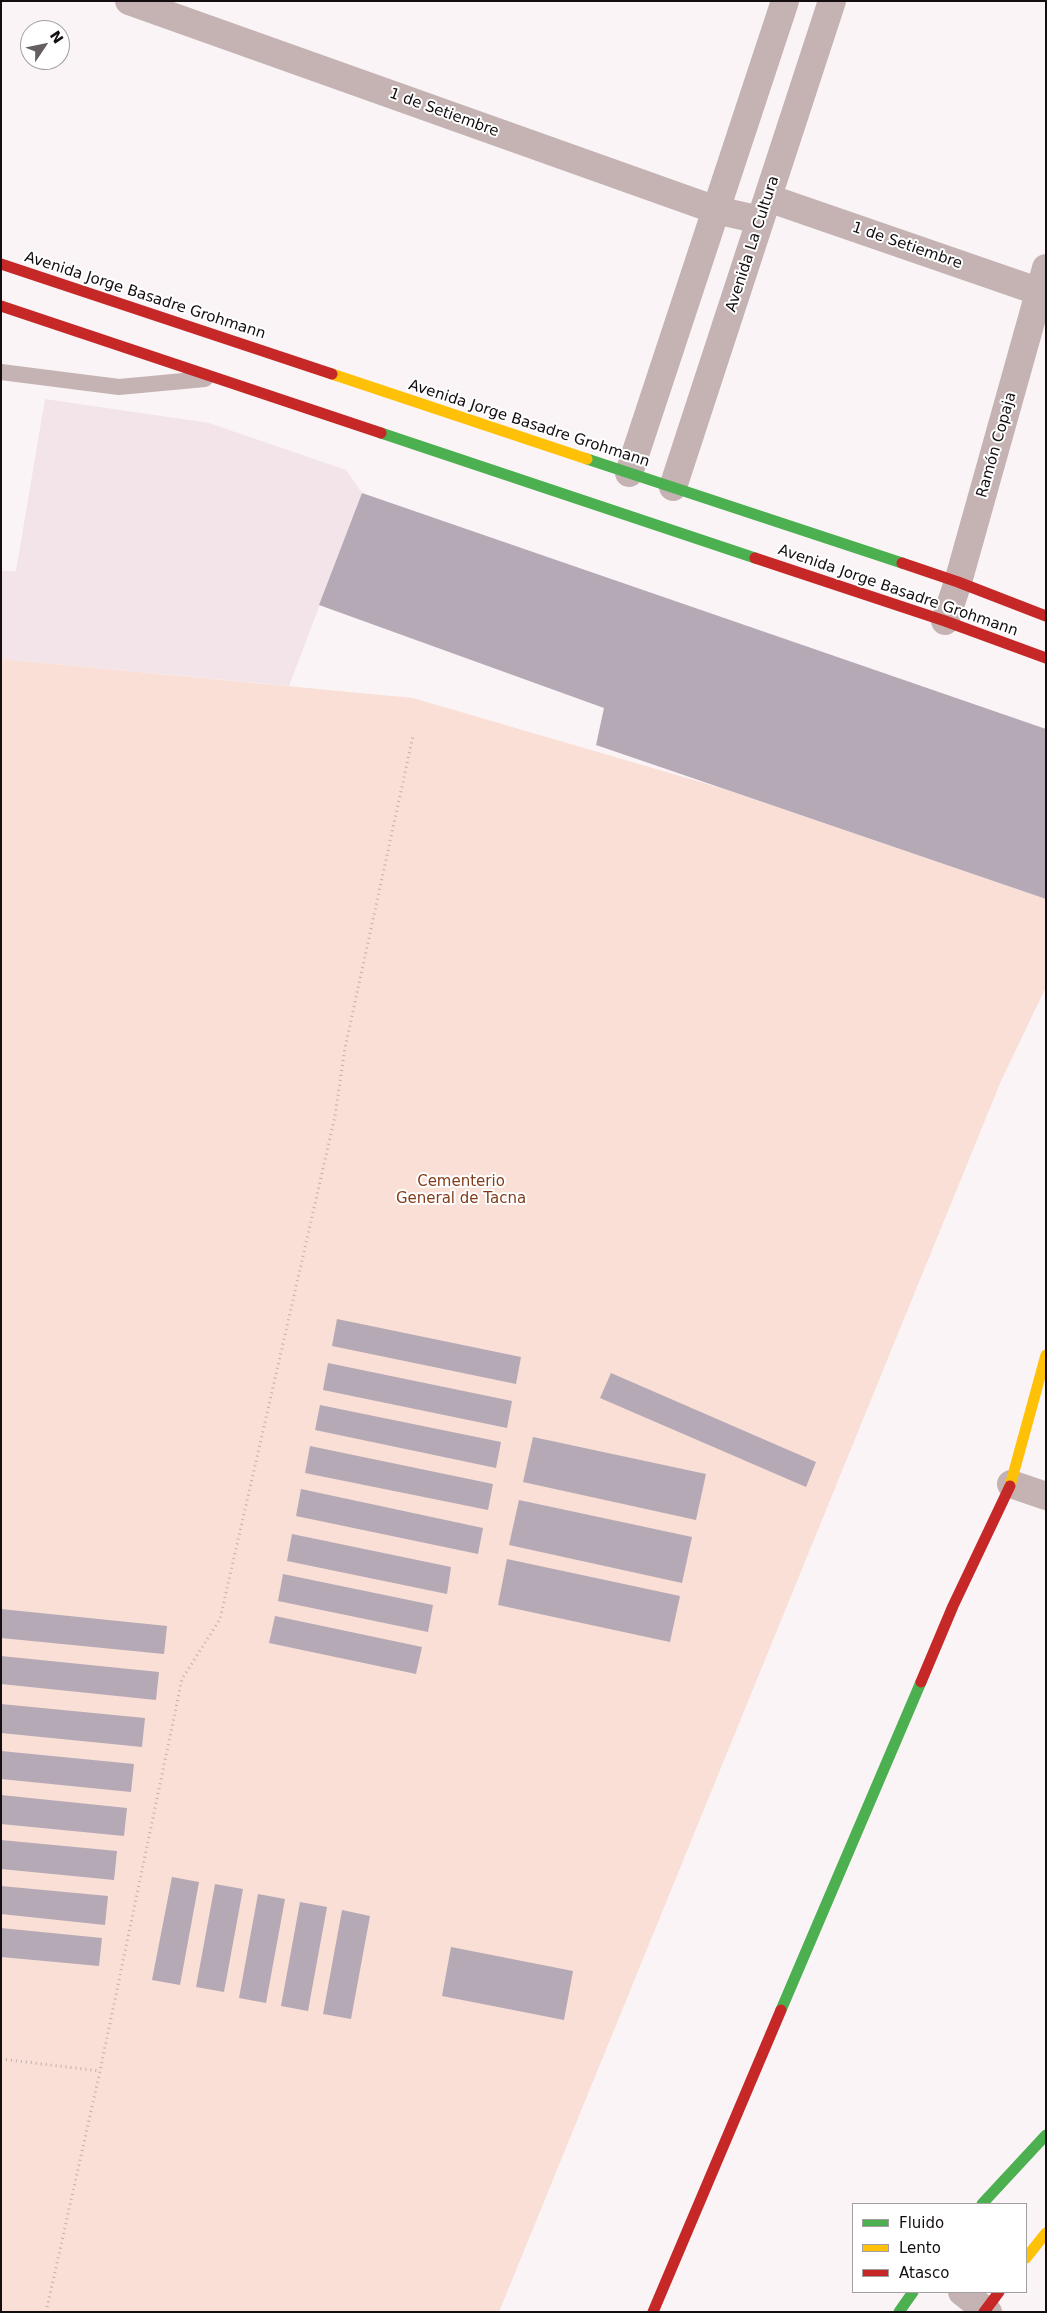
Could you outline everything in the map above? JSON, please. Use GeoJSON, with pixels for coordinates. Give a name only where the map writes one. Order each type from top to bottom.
{"type":"FeatureCollection","features":[{"type":"Feature","properties":{"kind":"main road","name":"Avenida Jorge Basadre Grohmann"},"geometry":{"type":"LineString","coordinates":[[1,264],[958,582],[1046,616]]}},
{"type":"Feature","properties":{"kind":"main road","name":"Avenida Jorge Basadre Grohmann"},"geometry":{"type":"LineString","coordinates":[[1,306],[944,621],[1046,658]]}},
{"type":"Feature","properties":{"kind":"main road"},"geometry":{"type":"LineString","coordinates":[[653,2312],[953,1606],[1011,1484],[1046,1355]]}},
{"type":"Feature","properties":{"kind":"main road"},"geometry":{"type":"LineString","coordinates":[[983,2203],[1046,2135]]}},
{"type":"Feature","properties":{"kind":"main road"},"geometry":{"type":"LineString","coordinates":[[1027,2257],[1046,2233]]}},
{"type":"Feature","properties":{"kind":"main road"},"geometry":{"type":"LineString","coordinates":[[899,2312],[912,2293]]}},
{"type":"Feature","properties":{"kind":"street","name":"1 de Setiembre"},"geometry":{"type":"LineString","coordinates":[[129,1],[716,210],[764,209],[1044,284]]}},
{"type":"Feature","properties":{"kind":"street"},"geometry":{"type":"LineString","coordinates":[[629,473],[785,1]]}},
{"type":"Feature","properties":{"kind":"street","name":"Avenida La Cultura"},"geometry":{"type":"LineString","coordinates":[[673,488],[832,1]]}},
{"type":"Feature","properties":{"kind":"street","name":"Ramón Copaja"},"geometry":{"type":"LineString","coordinates":[[944,621],[958,582],[1044,284]]}},
{"type":"Feature","properties":{"kind":"street"},"geometry":{"type":"LineString","coordinates":[[1011,1484],[1046,1496]]}},
{"type":"Feature","properties":{"kind":"street"},"geometry":{"type":"LineString","coordinates":[[964,2293],[989,2306]]}},
{"type":"Feature","properties":{"kind":"lane"},"geometry":{"type":"LineString","coordinates":[[1,372],[119,387],[217,378]]}},
{"type":"Feature","properties":{"kind":"path"},"geometry":{"type":"LineString","coordinates":[[46,2312],[100,2071],[182,1679],[220,1618],[333,1126],[344,1048],[413,736]]}},
{"type":"Feature","properties":{"kind":"path"},"geometry":{"type":"LineString","coordinates":[[1,2059],[100,2071]]}},
{"type":"Feature","properties":{"kind":"shaded area"},"geometry":{"type":"Polygon","coordinates":[[[45,399],[209,423],[346,470],[362,493],[289,686],[1,659],[1,571],[16,571],[45,399]]]}},
{"type":"Feature","properties":{"kind":"green space","name":"Cementerio General de Tacna"},"geometry":{"type":"Polygon","coordinates":[[[1,659],[413,698],[721,788],[1046,899],[1046,987],[1001,1081],[499,2312],[1,2312],[1,659]]]}},
{"type":"Feature","properties":{"kind":"building"},"geometry":{"type":"Polygon","coordinates":[[[362,493],[1046,729],[1046,899],[596,745],[604,708],[319,605],[362,493]]]}},
{"type":"Feature","properties":{"kind":"building"},"geometry":{"type":"Polygon","coordinates":[[[337,1319],[521,1357],[516,1384],[332,1346],[337,1319]]]}},
{"type":"Feature","properties":{"kind":"building"},"geometry":{"type":"Polygon","coordinates":[[[328,1363],[512,1401],[507,1428],[323,1390],[328,1363]]]}},
{"type":"Feature","properties":{"kind":"building"},"geometry":{"type":"Polygon","coordinates":[[[611,1373],[816,1462],[806,1487],[600,1398],[611,1373]]]}},
{"type":"Feature","properties":{"kind":"building"},"geometry":{"type":"Polygon","coordinates":[[[320,1405],[501,1442],[496,1468],[315,1430],[320,1405]]]}},
{"type":"Feature","properties":{"kind":"building"},"geometry":{"type":"Polygon","coordinates":[[[533,1437],[706,1474],[696,1520],[523,1482],[533,1437]]]}},
{"type":"Feature","properties":{"kind":"building"},"geometry":{"type":"Polygon","coordinates":[[[310,1446],[493,1484],[488,1510],[305,1473],[310,1446]]]}},
{"type":"Feature","properties":{"kind":"building"},"geometry":{"type":"Polygon","coordinates":[[[301,1489],[483,1528],[478,1554],[296,1516],[301,1489]]]}},
{"type":"Feature","properties":{"kind":"building"},"geometry":{"type":"Polygon","coordinates":[[[519,1500],[692,1537],[682,1583],[509,1545],[519,1500]]]}},
{"type":"Feature","properties":{"kind":"building"},"geometry":{"type":"Polygon","coordinates":[[[292,1534],[451,1567],[447,1594],[287,1561],[292,1534]]]}},
{"type":"Feature","properties":{"kind":"building"},"geometry":{"type":"Polygon","coordinates":[[[507,1559],[680,1596],[670,1642],[498,1605],[507,1559]]]}},
{"type":"Feature","properties":{"kind":"building"},"geometry":{"type":"Polygon","coordinates":[[[283,1574],[433,1605],[428,1632],[278,1601],[283,1574]]]}},
{"type":"Feature","properties":{"kind":"building"},"geometry":{"type":"Polygon","coordinates":[[[1,1609],[167,1626],[164,1654],[1,1638],[1,1609]]]}},
{"type":"Feature","properties":{"kind":"building"},"geometry":{"type":"Polygon","coordinates":[[[275,1616],[422,1647],[416,1674],[269,1643],[275,1616]]]}},
{"type":"Feature","properties":{"kind":"building"},"geometry":{"type":"Polygon","coordinates":[[[1,1656],[159,1672],[156,1700],[1,1684],[1,1656]]]}},
{"type":"Feature","properties":{"kind":"building"},"geometry":{"type":"Polygon","coordinates":[[[1,1704],[145,1718],[142,1747],[1,1733],[1,1704]]]}},
{"type":"Feature","properties":{"kind":"building"},"geometry":{"type":"Polygon","coordinates":[[[1,1751],[134,1764],[131,1792],[1,1779],[1,1751]]]}},
{"type":"Feature","properties":{"kind":"building"},"geometry":{"type":"Polygon","coordinates":[[[1,1795],[127,1808],[124,1836],[1,1824],[1,1795]]]}},
{"type":"Feature","properties":{"kind":"building"},"geometry":{"type":"Polygon","coordinates":[[[1,1840],[117,1851],[114,1880],[1,1869],[1,1840]]]}},
{"type":"Feature","properties":{"kind":"building"},"geometry":{"type":"Polygon","coordinates":[[[172,1877],[199,1882],[180,1985],[152,1980],[172,1877]]]}},
{"type":"Feature","properties":{"kind":"building"},"geometry":{"type":"Polygon","coordinates":[[[215,1884],[243,1889],[224,1992],[196,1987],[215,1884]]]}},
{"type":"Feature","properties":{"kind":"building"},"geometry":{"type":"Polygon","coordinates":[[[1,1886],[108,1896],[105,1925],[1,1914],[1,1886]]]}},
{"type":"Feature","properties":{"kind":"building"},"geometry":{"type":"Polygon","coordinates":[[[258,1894],[285,1899],[266,2003],[239,1998],[258,1894]]]}},
{"type":"Feature","properties":{"kind":"building"},"geometry":{"type":"Polygon","coordinates":[[[300,1902],[327,1907],[308,2011],[281,2006],[300,1902]]]}},
{"type":"Feature","properties":{"kind":"building"},"geometry":{"type":"Polygon","coordinates":[[[342,1910],[370,1916],[351,2019],[323,2014],[342,1910]]]}},
{"type":"Feature","properties":{"kind":"building"},"geometry":{"type":"Polygon","coordinates":[[[1,1928],[102,1938],[99,1966],[1,1957],[1,1928]]]}},
{"type":"Feature","properties":{"kind":"building"},"geometry":{"type":"Polygon","coordinates":[[[451,1947],[573,1971],[564,2020],[442,1996],[451,1947]]]}},
{"type":"Feature","properties":{"kind":"traffic: fast"},"geometry":{"type":"LineString","coordinates":[[381,433],[755,558]]}},
{"type":"Feature","properties":{"kind":"traffic: fast"},"geometry":{"type":"LineString","coordinates":[[587,459],[902,563]]}},
{"type":"Feature","properties":{"kind":"traffic: fast"},"geometry":{"type":"LineString","coordinates":[[781,2010],[921,1682]]}},
{"type":"Feature","properties":{"kind":"traffic: fast"},"geometry":{"type":"LineString","coordinates":[[983,2203],[1046,2135]]}},
{"type":"Feature","properties":{"kind":"traffic: fast"},"geometry":{"type":"LineString","coordinates":[[899,2312],[912,2293]]}},
{"type":"Feature","properties":{"kind":"traffic: slow"},"geometry":{"type":"LineString","coordinates":[[332,374],[587,459]]}},
{"type":"Feature","properties":{"kind":"traffic: slow"},"geometry":{"type":"LineString","coordinates":[[1010,1486],[1046,1355]]}},
{"type":"Feature","properties":{"kind":"traffic: slow"},"geometry":{"type":"LineString","coordinates":[[1027,2257],[1046,2233]]}},
{"type":"Feature","properties":{"kind":"traffic: jam"},"geometry":{"type":"LineString","coordinates":[[1,264],[332,374]]}},
{"type":"Feature","properties":{"kind":"traffic: jam"},"geometry":{"type":"LineString","coordinates":[[1,306],[381,433]]}},
{"type":"Feature","properties":{"kind":"traffic: jam"},"geometry":{"type":"LineString","coordinates":[[755,558],[945,621],[1046,658]]}},
{"type":"Feature","properties":{"kind":"traffic: jam"},"geometry":{"type":"LineString","coordinates":[[902,563],[958,582],[1046,616]]}},
{"type":"Feature","properties":{"kind":"traffic: jam"},"geometry":{"type":"LineString","coordinates":[[921,1682],[953,1606],[1010,1486]]}},
{"type":"Feature","properties":{"kind":"traffic: jam"},"geometry":{"type":"LineString","coordinates":[[653,2312],[781,2010]]}},
{"type":"Feature","properties":{"kind":"traffic: jam"},"geometry":{"type":"LineString","coordinates":[[984,2312],[998,2293]]}}]}
